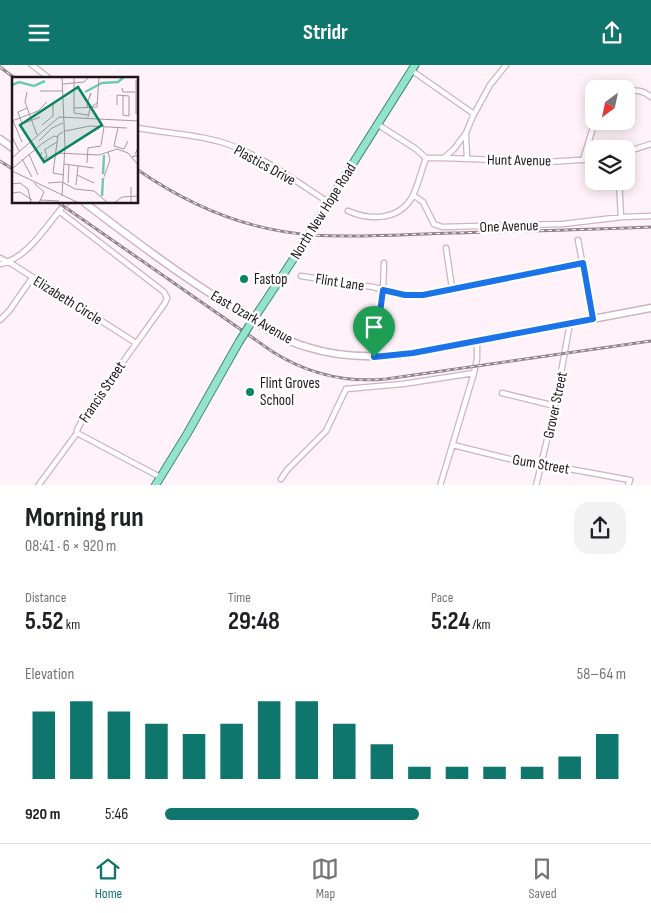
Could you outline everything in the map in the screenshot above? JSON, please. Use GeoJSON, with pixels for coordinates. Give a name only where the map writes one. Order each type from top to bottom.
{"type":"FeatureCollection","features":[{"type":"Feature","properties":{"kind":"main road","name":"North New Hope Road"},"geometry":{"type":"LineString","coordinates":[[155,485],[187,434],[239,342],[300,249],[413,68]]}},
{"type":"Feature","properties":{"kind":"main road"},"geometry":{"type":"LineString","coordinates":[[0,139],[12,148]]}},
{"type":"Feature","properties":{"kind":"main road","name":"East Ozark Avenue"},"geometry":{"type":"LineString","coordinates":[[86,204],[167,265],[251,323],[307,347],[340,354],[374,357],[413,353],[651,308]]}},
{"type":"Feature","properties":{"kind":"street"},"geometry":{"type":"LineString","coordinates":[[32,65],[47,77]]}},
{"type":"Feature","properties":{"kind":"street"},"geometry":{"type":"LineString","coordinates":[[444,158],[454,149],[466,133],[490,85],[503,66]]}},
{"type":"Feature","properties":{"kind":"street"},"geometry":{"type":"LineString","coordinates":[[413,68],[474,114]]}},
{"type":"Feature","properties":{"kind":"street"},"geometry":{"type":"LineString","coordinates":[[635,90],[644,92],[651,97]]}},
{"type":"Feature","properties":{"kind":"street"},"geometry":{"type":"LineString","coordinates":[[348,211],[365,217],[385,216],[401,209],[413,195],[426,158],[416,149],[377,124]]}},
{"type":"Feature","properties":{"kind":"street","name":"Plastics Drive"},"geometry":{"type":"LineString","coordinates":[[139,128],[207,139],[238,148],[268,163],[328,202]]}},
{"type":"Feature","properties":{"kind":"street"},"geometry":{"type":"LineString","coordinates":[[583,160],[592,130]]}},
{"type":"Feature","properties":{"kind":"street"},"geometry":{"type":"LineString","coordinates":[[466,133],[467,159]]}},
{"type":"Feature","properties":{"kind":"street"},"geometry":{"type":"LineString","coordinates":[[635,149],[651,145]]}},
{"type":"Feature","properties":{"kind":"street","name":"Hunt Avenue"},"geometry":{"type":"LineString","coordinates":[[426,158],[548,162],[583,160]]}},
{"type":"Feature","properties":{"kind":"street"},"geometry":{"type":"LineString","coordinates":[[620,190],[621,217]]}},
{"type":"Feature","properties":{"kind":"street","name":"One Avenue"},"geometry":{"type":"LineString","coordinates":[[413,195],[423,202],[434,224],[442,227],[563,224],[621,217],[651,216]]}},
{"type":"Feature","properties":{"kind":"street"},"geometry":{"type":"LineString","coordinates":[[0,264],[8,263],[22,254],[65,204]]}},
{"type":"Feature","properties":{"kind":"street","name":"Francis Street"},"geometry":{"type":"LineString","coordinates":[[38,485],[77,433],[77,429],[85,415],[167,298],[164,292],[59,211]]}},
{"type":"Feature","properties":{"kind":"street"},"geometry":{"type":"LineString","coordinates":[[578,240],[593,319]]}},
{"type":"Feature","properties":{"kind":"street"},"geometry":{"type":"LineString","coordinates":[[446,248],[452,288]]}},
{"type":"Feature","properties":{"kind":"street","name":"Elizabeth Circle"},"geometry":{"type":"LineString","coordinates":[[0,258],[136,343]]}},
{"type":"Feature","properties":{"kind":"street"},"geometry":{"type":"LineString","coordinates":[[374,357],[383,290],[384,263]]}},
{"type":"Feature","properties":{"kind":"street","name":"Flint Lane"},"geometry":{"type":"LineString","coordinates":[[302,276],[412,295],[583,263]]}},
{"type":"Feature","properties":{"kind":"street"},"geometry":{"type":"LineString","coordinates":[[0,320],[9,311],[32,278]]}},
{"type":"Feature","properties":{"kind":"street","name":"Grover Street"},"geometry":{"type":"LineString","coordinates":[[536,485],[555,406],[570,323]]}},
{"type":"Feature","properties":{"kind":"street"},"geometry":{"type":"LineString","coordinates":[[440,485],[474,373],[477,359],[476,342]]}},
{"type":"Feature","properties":{"kind":"street"},"geometry":{"type":"LineString","coordinates":[[281,479],[287,470],[326,431],[346,389],[403,384],[474,373]]}},
{"type":"Feature","properties":{"kind":"street"},"geometry":{"type":"LineString","coordinates":[[502,393],[555,406]]}},
{"type":"Feature","properties":{"kind":"street"},"geometry":{"type":"LineString","coordinates":[[77,433],[160,477]]}},
{"type":"Feature","properties":{"kind":"street","name":"Gum Street"},"geometry":{"type":"LineString","coordinates":[[453,445],[534,465],[542,464],[629,483]]}},
{"type":"Feature","properties":{"kind":"railway"},"geometry":{"type":"LineString","coordinates":[[0,67],[13,77]]}},
{"type":"Feature","properties":{"kind":"railway"},"geometry":{"type":"LineString","coordinates":[[0,161],[12,169]]}},
{"type":"Feature","properties":{"kind":"railway"},"geometry":{"type":"LineString","coordinates":[[139,171],[178,195],[221,215],[290,233],[366,236],[651,227]]}},
{"type":"Feature","properties":{"kind":"railway"},"geometry":{"type":"LineString","coordinates":[[60,204],[273,352],[300,366],[327,375],[356,380],[386,379],[651,341]]}},
{"type":"Feature","properties":{"kind":"place","name":"Fastop"},"geometry":{"type":"Point","coordinates":[244,279]}},
{"type":"Feature","properties":{"kind":"place","name":"Flint Groves School"},"geometry":{"type":"Point","coordinates":[250,392]}},
{"type":"Feature","properties":{"kind":"route"},"geometry":{"type":"LineString","coordinates":[[583,263],[593,319],[450,347],[374,357],[383,290],[405,295],[423,295],[583,263]]}}]}
